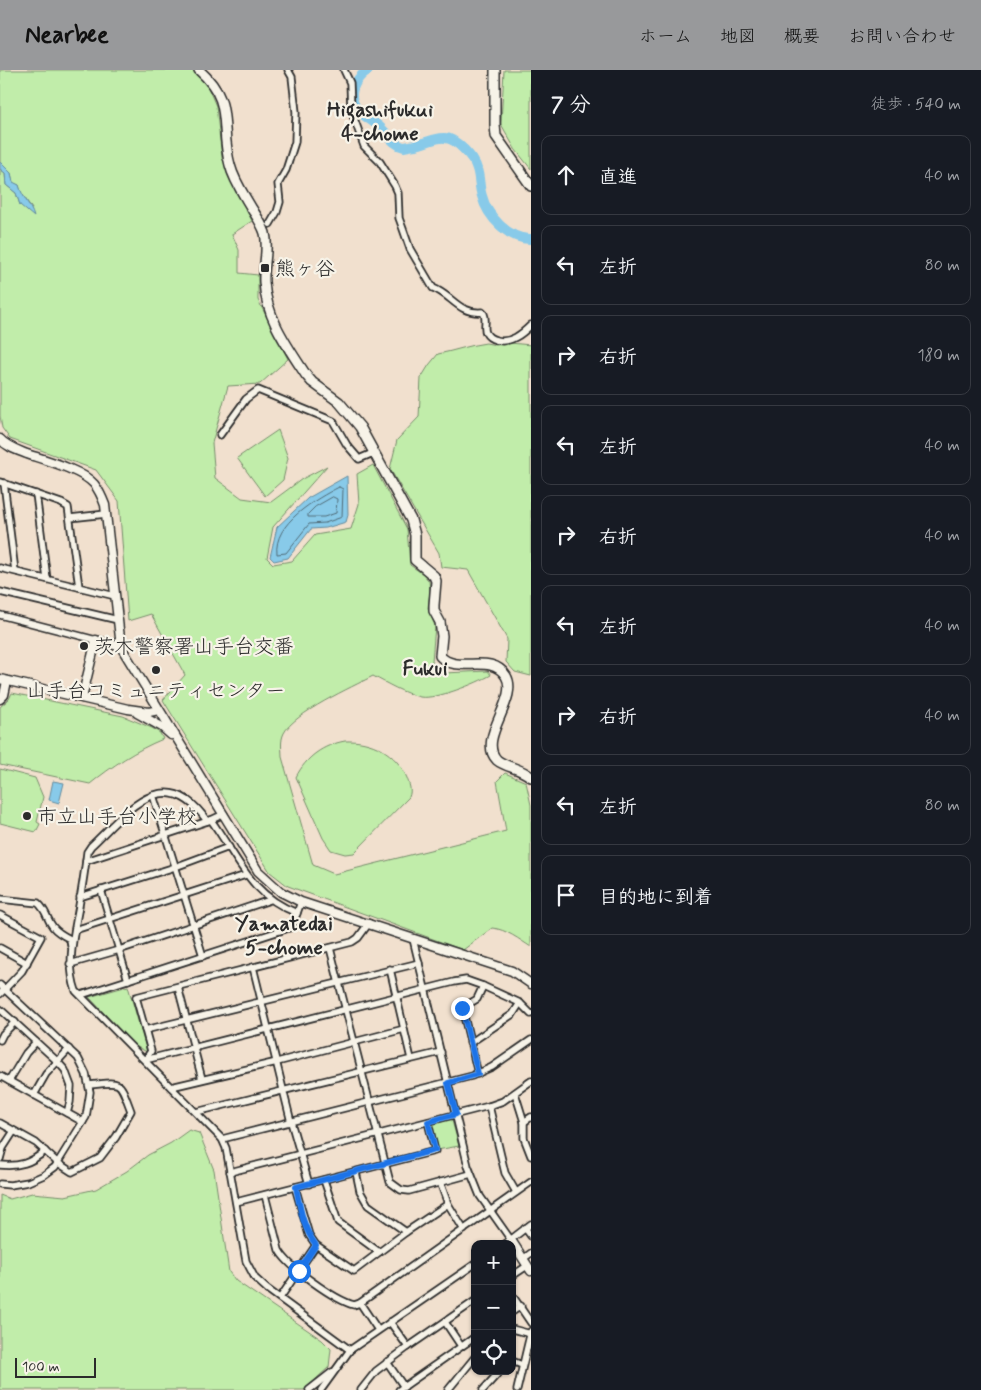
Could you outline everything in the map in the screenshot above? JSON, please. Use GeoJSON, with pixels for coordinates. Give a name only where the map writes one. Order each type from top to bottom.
{"type":"FeatureCollection","features":[{"type":"Feature","properties":{"kind":"main road"},"geometry":{"type":"LineString","coordinates":[[199,70],[213,83],[220,96],[228,157],[232,170],[265,233],[264,280],[266,302],[275,324],[306,375],[312,382],[339,402],[360,427],[414,528],[415,560],[434,576],[436,581],[434,611],[440,622],[442,636],[440,656],[444,661],[453,664],[492,665],[501,670],[507,678],[509,688],[492,740],[493,755],[499,761],[525,772],[531,777]]}},
{"type":"Feature","properties":{"kind":"main road"},"geometry":{"type":"LineString","coordinates":[[495,70],[494,125],[496,136],[531,186]]}},
{"type":"Feature","properties":{"kind":"street"},"geometry":{"type":"LineString","coordinates":[[270,224],[280,202],[278,184],[286,170],[295,142],[296,112],[292,77],[288,70]]}},
{"type":"Feature","properties":{"kind":"street"},"geometry":{"type":"LineString","coordinates":[[344,70],[350,83],[351,110],[364,146],[380,162],[395,186],[398,193],[399,218],[403,230],[417,262],[433,288],[463,309],[472,313],[482,312],[486,324],[486,335],[499,341],[513,339],[531,324]]}},
{"type":"Feature","properties":{"kind":"street"},"geometry":{"type":"LineString","coordinates":[[220,435],[246,399],[258,390],[333,421],[346,445],[359,459],[373,453]]}},
{"type":"Feature","properties":{"kind":"street"},"geometry":{"type":"LineString","coordinates":[[0,439],[17,450],[83,475],[93,483],[100,493],[106,514],[121,647],[258,871],[281,892],[301,902],[512,971],[531,984]]}},
{"type":"Feature","properties":{"kind":"street"},"geometry":{"type":"LineString","coordinates":[[15,571],[2,482],[62,503],[68,507],[79,587]]}},
{"type":"Feature","properties":{"kind":"street"},"geometry":{"type":"LineString","coordinates":[[36,494],[47,579]]}},
{"type":"Feature","properties":{"kind":"street"},"geometry":{"type":"LineString","coordinates":[[70,518],[106,514]]}},
{"type":"Feature","properties":{"kind":"street"},"geometry":{"type":"LineString","coordinates":[[0,568],[115,596]]}},
{"type":"Feature","properties":{"kind":"street"},"geometry":{"type":"LineString","coordinates":[[0,592],[118,620]]}},
{"type":"Feature","properties":{"kind":"street"},"geometry":{"type":"LineString","coordinates":[[0,615],[121,647]]}},
{"type":"Feature","properties":{"kind":"street"},"geometry":{"type":"LineString","coordinates":[[82,698],[96,640]]}},
{"type":"Feature","properties":{"kind":"street"},"geometry":{"type":"LineString","coordinates":[[0,699],[4,695],[4,680],[128,709],[149,712],[159,710]]}},
{"type":"Feature","properties":{"kind":"street"},"geometry":{"type":"LineString","coordinates":[[128,709],[162,727],[177,741]]}},
{"type":"Feature","properties":{"kind":"street"},"geometry":{"type":"LineString","coordinates":[[297,913],[270,900],[246,875],[209,820],[184,798],[167,793],[153,795],[140,801],[91,846],[87,852],[70,964],[72,980],[76,991],[222,1139],[226,1148],[246,1260],[255,1278],[350,1350]]}},
{"type":"Feature","properties":{"kind":"street"},"geometry":{"type":"LineString","coordinates":[[153,795],[203,956]]}},
{"type":"Feature","properties":{"kind":"street"},"geometry":{"type":"LineString","coordinates":[[86,862],[224,814]]}},
{"type":"Feature","properties":{"kind":"street"},"geometry":{"type":"LineString","coordinates":[[80,897],[229,848]]}},
{"type":"Feature","properties":{"kind":"street"},"geometry":{"type":"LineString","coordinates":[[75,930],[246,875]]}},
{"type":"Feature","properties":{"kind":"street"},"geometry":{"type":"LineString","coordinates":[[101,890],[128,980]]}},
{"type":"Feature","properties":{"kind":"street"},"geometry":{"type":"LineString","coordinates":[[0,899],[38,903],[47,913],[48,920],[54,929],[70,939],[72,948]]}},
{"type":"Feature","properties":{"kind":"street"},"geometry":{"type":"LineString","coordinates":[[70,964],[119,950],[270,900]]}},
{"type":"Feature","properties":{"kind":"street"},"geometry":{"type":"LineString","coordinates":[[81,996],[292,927],[301,902]]}},
{"type":"Feature","properties":{"kind":"street"},"geometry":{"type":"LineString","coordinates":[[0,915],[41,937],[27,964],[2,987],[0,994]]}},
{"type":"Feature","properties":{"kind":"street"},"geometry":{"type":"LineString","coordinates":[[145,1060],[151,1051],[136,997],[352,942],[358,938],[369,923]]}},
{"type":"Feature","properties":{"kind":"street"},"geometry":{"type":"LineString","coordinates":[[413,939],[470,1174],[480,1196],[507,1240]]}},
{"type":"Feature","properties":{"kind":"street"},"geometry":{"type":"LineString","coordinates":[[0,948],[27,964]]}},
{"type":"Feature","properties":{"kind":"street"},"geometry":{"type":"LineString","coordinates":[[330,948],[390,1182],[401,1190],[409,1191],[470,1174]]}},
{"type":"Feature","properties":{"kind":"street"},"geometry":{"type":"LineString","coordinates":[[145,1030],[338,981],[419,963]]}},
{"type":"Feature","properties":{"kind":"street"},"geometry":{"type":"LineString","coordinates":[[253,967],[291,1122],[309,1184]]}},
{"type":"Feature","properties":{"kind":"street"},"geometry":{"type":"LineString","coordinates":[[390,969],[411,1059]]}},
{"type":"Feature","properties":{"kind":"street"},"geometry":{"type":"LineString","coordinates":[[145,1060],[424,988],[466,980],[520,1002],[531,1014]]}},
{"type":"Feature","properties":{"kind":"street"},"geometry":{"type":"LineString","coordinates":[[478,1074],[462,1008],[476,999],[483,986]]}},
{"type":"Feature","properties":{"kind":"street"},"geometry":{"type":"LineString","coordinates":[[0,1184],[10,1185],[28,1182],[44,1175],[58,1163],[88,1112],[90,1085],[82,1065],[69,1049],[2,987]]}},
{"type":"Feature","properties":{"kind":"street"},"geometry":{"type":"LineString","coordinates":[[178,987],[202,1080]]}},
{"type":"Feature","properties":{"kind":"street"},"geometry":{"type":"LineString","coordinates":[[470,1043],[513,1014],[520,1002]]}},
{"type":"Feature","properties":{"kind":"street"},"geometry":{"type":"LineString","coordinates":[[0,1009],[66,1070],[71,1086],[67,1113]]}},
{"type":"Feature","properties":{"kind":"street"},"geometry":{"type":"LineString","coordinates":[[0,1040],[3,1034],[15,1022]]}},
{"type":"Feature","properties":{"kind":"street"},"geometry":{"type":"LineString","coordinates":[[171,1087],[277,1062],[404,1028]]}},
{"type":"Feature","properties":{"kind":"street"},"geometry":{"type":"LineString","coordinates":[[222,1139],[478,1074],[492,1067],[531,1040]]}},
{"type":"Feature","properties":{"kind":"street"},"geometry":{"type":"LineString","coordinates":[[9,1081],[26,1053],[36,1042]]}},
{"type":"Feature","properties":{"kind":"street"},"geometry":{"type":"LineString","coordinates":[[34,1095],[46,1074],[69,1049]]}},
{"type":"Feature","properties":{"kind":"street"},"geometry":{"type":"LineString","coordinates":[[196,1112],[440,1052]]}},
{"type":"Feature","properties":{"kind":"street"},"geometry":{"type":"LineString","coordinates":[[0,1076],[83,1122]]}},
{"type":"Feature","properties":{"kind":"street"},"geometry":{"type":"LineString","coordinates":[[230,1172],[489,1106],[515,1093],[531,1081]]}},
{"type":"Feature","properties":{"kind":"street"},"geometry":{"type":"LineString","coordinates":[[0,1123],[36,1143],[58,1163],[72,1172],[100,1158],[116,1137],[131,1111],[122,1087],[114,1082],[90,1085]]}},
{"type":"Feature","properties":{"kind":"street"},"geometry":{"type":"LineString","coordinates":[[515,1093],[524,1122],[524,1138],[531,1156]]}},
{"type":"Feature","properties":{"kind":"street"},"geometry":{"type":"LineString","coordinates":[[489,1106],[505,1174],[516,1192]]}},
{"type":"Feature","properties":{"kind":"street"},"geometry":{"type":"LineString","coordinates":[[524,1122],[531,1117]]}},
{"type":"Feature","properties":{"kind":"street"},"geometry":{"type":"LineString","coordinates":[[236,1202],[435,1150],[428,1122]]}},
{"type":"Feature","properties":{"kind":"street"},"geometry":{"type":"LineString","coordinates":[[0,1159],[3,1148],[14,1131]]}},
{"type":"Feature","properties":{"kind":"street"},"geometry":{"type":"LineString","coordinates":[[0,1165],[16,1166],[26,1164],[45,1151]]}},
{"type":"Feature","properties":{"kind":"street"},"geometry":{"type":"LineString","coordinates":[[356,1172],[360,1191],[368,1205],[406,1232]]}},
{"type":"Feature","properties":{"kind":"street"},"geometry":{"type":"LineString","coordinates":[[324,1180],[338,1222],[379,1252]]}},
{"type":"Feature","properties":{"kind":"street"},"geometry":{"type":"LineString","coordinates":[[440,1182],[448,1204],[464,1230]]}},
{"type":"Feature","properties":{"kind":"street"},"geometry":{"type":"LineString","coordinates":[[265,1195],[280,1250],[284,1258],[299,1271],[347,1303],[354,1304],[360,1303],[531,1182]]}},
{"type":"Feature","properties":{"kind":"street"},"geometry":{"type":"LineString","coordinates":[[296,1187],[308,1235],[316,1245],[354,1271],[406,1232],[448,1204]]}},
{"type":"Feature","properties":{"kind":"street"},"geometry":{"type":"LineString","coordinates":[[510,1240],[531,1224]]}},
{"type":"Feature","properties":{"kind":"street"},"geometry":{"type":"LineString","coordinates":[[525,1228],[531,1236]]}},
{"type":"Feature","properties":{"kind":"street"},"geometry":{"type":"LineString","coordinates":[[280,1298],[316,1245]]}},
{"type":"Feature","properties":{"kind":"street"},"geometry":{"type":"LineString","coordinates":[[516,1252],[527,1265]]}},
{"type":"Feature","properties":{"kind":"street"},"geometry":{"type":"LineString","coordinates":[[516,1273],[527,1265],[531,1253]]}},
{"type":"Feature","properties":{"kind":"street"},"geometry":{"type":"LineString","coordinates":[[321,1390],[350,1350],[471,1267]]}},
{"type":"Feature","properties":{"kind":"street"},"geometry":{"type":"LineString","coordinates":[[516,1300],[531,1323]]}},
{"type":"Feature","properties":{"kind":"street"},"geometry":{"type":"LineString","coordinates":[[360,1303],[378,1330]]}},
{"type":"Feature","properties":{"kind":"street"},"geometry":{"type":"LineString","coordinates":[[361,1390],[376,1371],[387,1362],[471,1304]]}},
{"type":"Feature","properties":{"kind":"street"},"geometry":{"type":"LineString","coordinates":[[516,1309],[521,1306]]}},
{"type":"Feature","properties":{"kind":"street"},"geometry":{"type":"LineString","coordinates":[[390,1322],[408,1347]]}},
{"type":"Feature","properties":{"kind":"street"},"geometry":{"type":"LineString","coordinates":[[445,1322],[461,1346]]}},
{"type":"Feature","properties":{"kind":"street"},"geometry":{"type":"LineString","coordinates":[[516,1330],[531,1333],[517,1390]]}},
{"type":"Feature","properties":{"kind":"street"},"geometry":{"type":"LineString","coordinates":[[387,1362],[401,1388],[471,1340]]}},
{"type":"Feature","properties":{"kind":"street"},"geometry":{"type":"LineString","coordinates":[[448,1390],[471,1363]]}},
{"type":"Feature","properties":{"kind":"street"},"geometry":{"type":"LineString","coordinates":[[516,1363],[522,1365]]}},
{"type":"Feature","properties":{"kind":"street"},"geometry":{"type":"LineString","coordinates":[[309,1390],[336,1370]]}},
{"type":"Feature","properties":{"kind":"street"},"geometry":{"type":"LineString","coordinates":[[483,1390],[496,1375]]}},
{"type":"Feature","properties":{"kind":"street"},"geometry":{"type":"LineString","coordinates":[[489,1390],[490,1382]]}},
{"type":"Feature","properties":{"kind":"green space"},"geometry":{"type":"Polygon","coordinates":[[[0,70],[192,70],[206,83],[216,106],[222,158],[252,221],[232,234],[239,250],[239,273],[258,275],[258,300],[288,359],[260,384],[228,386],[212,443],[215,478],[242,498],[271,502],[302,479],[327,466],[273,527],[267,558],[273,564],[292,561],[315,535],[351,529],[359,504],[357,474],[373,465],[407,529],[410,565],[429,581],[428,608],[435,626],[432,661],[444,673],[488,671],[491,675],[456,690],[427,697],[408,693],[373,676],[324,701],[290,725],[282,739],[282,757],[313,865],[334,874],[506,831],[497,781],[505,773],[526,782],[531,805],[531,947],[508,933],[492,928],[463,950],[288,886],[270,872],[163,700],[185,675],[151,614],[128,621],[119,501],[96,470],[10,439],[2,428],[0,416],[0,169],[5,173],[6,185],[16,193],[20,205],[32,209],[21,192],[19,185],[13,183],[11,173],[0,162],[0,70]]]}},
{"type":"Feature","properties":{"kind":"green space"},"geometry":{"type":"Polygon","coordinates":[[[504,70],[531,70],[531,169],[515,149],[501,124],[504,70]]]}},
{"type":"Feature","properties":{"kind":"green space"},"geometry":{"type":"Polygon","coordinates":[[[486,343],[496,345],[510,343],[531,345],[531,676],[515,672],[506,662],[507,639],[468,570],[441,567],[439,553],[390,469],[397,440],[419,417],[421,378],[429,365],[438,354],[486,343]]]}},
{"type":"Feature","properties":{"kind":"green space"},"geometry":{"type":"Polygon","coordinates":[[[278,430],[288,458],[283,480],[265,496],[237,458],[278,430]]]}},
{"type":"Feature","properties":{"kind":"green space"},"geometry":{"type":"Polygon","coordinates":[[[12,693],[123,716],[152,728],[160,733],[163,739],[125,759],[90,784],[0,765],[0,707],[9,699],[12,693]]]}},
{"type":"Feature","properties":{"kind":"green space"},"geometry":{"type":"Polygon","coordinates":[[[345,741],[355,741],[382,749],[402,769],[409,783],[410,792],[409,797],[354,853],[345,854],[331,850],[323,838],[296,777],[316,753],[345,741]]]}},
{"type":"Feature","properties":{"kind":"green space"},"geometry":{"type":"Polygon","coordinates":[[[0,769],[35,778],[43,797],[37,822],[40,824],[36,832],[0,823],[0,769]]]}},
{"type":"Feature","properties":{"kind":"green space"},"geometry":{"type":"Polygon","coordinates":[[[128,986],[147,1052],[135,1046],[89,997],[128,986]]]}},
{"type":"Feature","properties":{"kind":"green space"},"geometry":{"type":"Polygon","coordinates":[[[451,1117],[459,1146],[437,1150],[430,1122],[451,1117]]]}},
{"type":"Feature","properties":{"kind":"green space"},"geometry":{"type":"Polygon","coordinates":[[[189,1130],[199,1133],[214,1170],[229,1272],[236,1281],[322,1340],[331,1349],[329,1367],[304,1390],[0,1390],[0,1195],[10,1199],[32,1193],[65,1196],[96,1189],[189,1130]]]}},
{"type":"Feature","properties":{"kind":"water"},"geometry":{"type":"Polygon","coordinates":[[[0,162],[11,173],[13,182],[19,185],[34,217],[20,205],[16,193],[6,185],[5,173],[0,169],[0,162]]]}},
{"type":"Feature","properties":{"kind":"water"},"geometry":{"type":"Polygon","coordinates":[[[347,476],[348,515],[346,522],[326,528],[311,529],[288,558],[274,561],[270,557],[277,527],[308,498],[347,476]]]}},
{"type":"Feature","properties":{"kind":"water"},"geometry":{"type":"Polygon","coordinates":[[[53,781],[64,783],[59,803],[49,800],[53,781]]]}},
{"type":"Feature","properties":{"kind":"waterway"},"geometry":{"type":"LineString","coordinates":[[368,70],[359,78],[353,88],[352,99],[358,110],[400,146],[404,147],[442,138],[454,141],[469,155],[476,165],[482,196],[494,219],[515,236],[531,239]]}},
{"type":"Feature","properties":{"kind":"place","name":"熊ヶ谷"},"geometry":{"type":"Point","coordinates":[265,268]}},
{"type":"Feature","properties":{"kind":"place","name":"茨木警察署山手台交番"},"geometry":{"type":"Point","coordinates":[84,646]}},
{"type":"Feature","properties":{"kind":"place","name":"山手台コミュニティセンター"},"geometry":{"type":"Point","coordinates":[156,670]}},
{"type":"Feature","properties":{"kind":"place","name":"市立山手台小学校"},"geometry":{"type":"Point","coordinates":[27,816]}},
{"type":"Feature","properties":{"kind":"district","name":"Higashifukui 4-chome"},"geometry":{"type":"Point","coordinates":[380,121]}},
{"type":"Feature","properties":{"kind":"district","name":"Fukui"},"geometry":{"type":"Point","coordinates":[425,668]}},
{"type":"Feature","properties":{"kind":"district","name":"Yamatedai 5-chome"},"geometry":{"type":"Point","coordinates":[284,935]}},
{"type":"Feature","properties":{"kind":"route"},"geometry":{"type":"LineString","coordinates":[[299,1271],[316,1245],[308,1235],[296,1187],[435,1150],[428,1122],[456,1114],[448,1083],[478,1074],[462,1008]]}}]}
